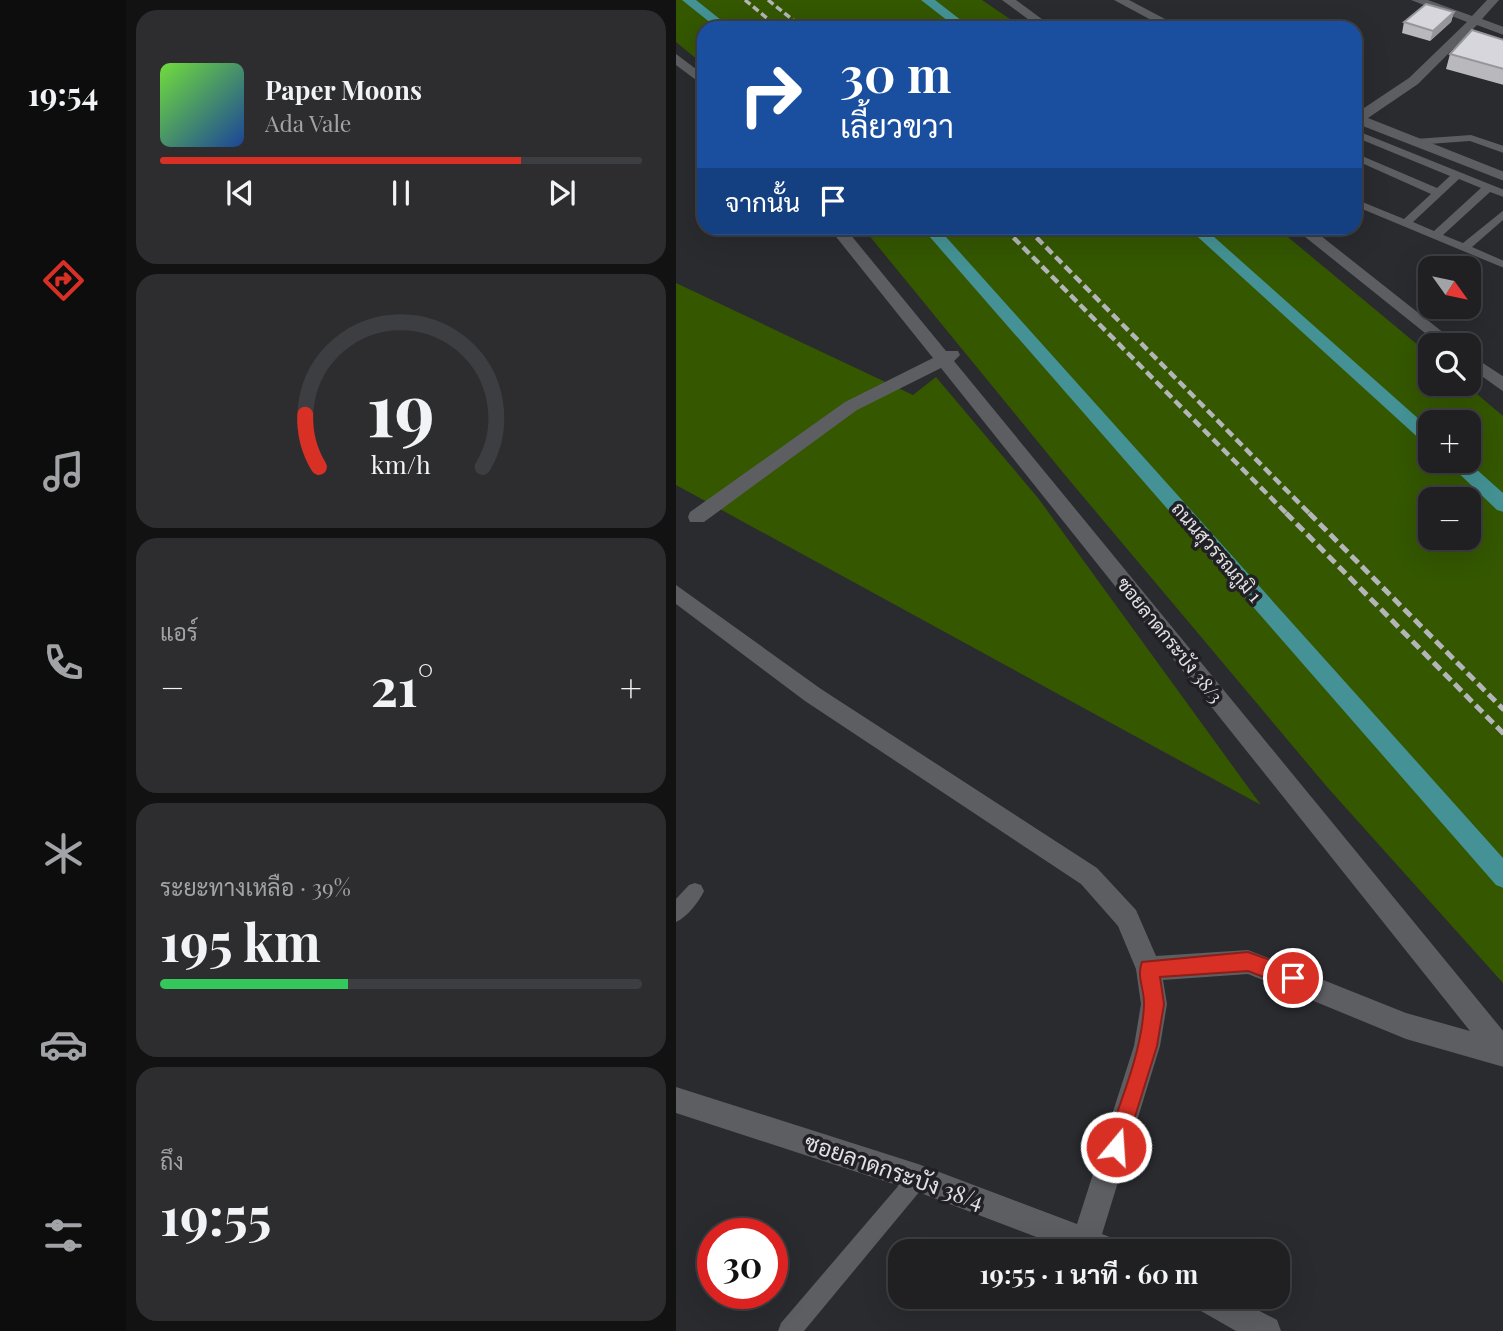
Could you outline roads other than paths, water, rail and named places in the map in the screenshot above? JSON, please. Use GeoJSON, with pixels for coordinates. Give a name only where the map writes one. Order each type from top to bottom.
{"type":"FeatureCollection","features":[{"type":"Feature","properties":{"kind":"highway"},"geometry":{"type":"LineString","coordinates":[[688,0],[716,21]]}},
{"type":"Feature","properties":{"kind":"highway"},"geometry":{"type":"LineString","coordinates":[[927,0],[956,21]]}},
{"type":"Feature","properties":{"kind":"highway","name":"ถนนสุวรรณภูมิ 1"},"geometry":{"type":"LineString","coordinates":[[936,235],[1504,877]]}},
{"type":"Feature","properties":{"kind":"highway"},"geometry":{"type":"LineString","coordinates":[[1204,235],[1418,428]]}},
{"type":"Feature","properties":{"kind":"highway"},"geometry":{"type":"LineString","coordinates":[[1468,473],[1504,505]]}},
{"type":"Feature","properties":{"kind":"street"},"geometry":{"type":"LineString","coordinates":[[1008,0],[1038,21]]}},
{"type":"Feature","properties":{"kind":"street"},"geometry":{"type":"LineString","coordinates":[[1120,0],[1162,21]]}},
{"type":"Feature","properties":{"kind":"street"},"geometry":{"type":"LineString","coordinates":[[1417,0],[1504,31]]}},
{"type":"Feature","properties":{"kind":"street"},"geometry":{"type":"LineString","coordinates":[[1362,119],[1421,76],[1493,0]]}},
{"type":"Feature","properties":{"kind":"street"},"geometry":{"type":"LineString","coordinates":[[676,58],[697,76]]}},
{"type":"Feature","properties":{"kind":"street"},"geometry":{"type":"LineString","coordinates":[[1362,125],[1415,142],[1504,177]]}},
{"type":"Feature","properties":{"kind":"street","name":"ซอยลาดกระบัง 38/3"},"geometry":{"type":"LineString","coordinates":[[843,235],[948,358],[1504,1053]]}},
{"type":"Feature","properties":{"kind":"street"},"geometry":{"type":"LineString","coordinates":[[1311,235],[1436,333]]}},
{"type":"Feature","properties":{"kind":"street"},"geometry":{"type":"LineString","coordinates":[[696,517],[851,406],[948,358]]}},
{"type":"Feature","properties":{"kind":"street"},"geometry":{"type":"LineString","coordinates":[[1481,368],[1504,386]]}},
{"type":"Feature","properties":{"kind":"street"},"geometry":{"type":"LineString","coordinates":[[676,593],[814,695],[1089,876],[1127,918],[1140,942],[1149,969],[1154,1004],[1147,1046],[1099,1239]]}},
{"type":"Feature","properties":{"kind":"street"},"geometry":{"type":"LineString","coordinates":[[1149,969],[1248,961],[1406,1026],[1504,1053]]}},
{"type":"Feature","properties":{"kind":"street","name":"ซอยลาดกระบัง 38/4"},"geometry":{"type":"LineString","coordinates":[[676,1100],[918,1178],[1082,1239]]}},
{"type":"Feature","properties":{"kind":"street"},"geometry":{"type":"LineString","coordinates":[[1226,1309],[1266,1331]]}},
{"type":"Feature","properties":{"kind":"lane"},"geometry":{"type":"LineString","coordinates":[[1362,126],[1457,175],[1504,194]]}},
{"type":"Feature","properties":{"kind":"lane"},"geometry":{"type":"LineString","coordinates":[[1415,142],[1471,138],[1504,150]]}},
{"type":"Feature","properties":{"kind":"lane"},"geometry":{"type":"LineString","coordinates":[[1362,159],[1438,193]]}},
{"type":"Feature","properties":{"kind":"lane"},"geometry":{"type":"LineString","coordinates":[[1405,224],[1457,175]]}},
{"type":"Feature","properties":{"kind":"lane"},"geometry":{"type":"LineString","coordinates":[[1435,236],[1488,188]]}},
{"type":"Feature","properties":{"kind":"lane"},"geometry":{"type":"LineString","coordinates":[[1362,205],[1504,265]]}},
{"type":"Feature","properties":{"kind":"lane"},"geometry":{"type":"LineString","coordinates":[[1464,248],[1504,213]]}},
{"type":"Feature","properties":{"kind":"lane"},"geometry":{"type":"LineString","coordinates":[[676,914],[695,891]]}},
{"type":"Feature","properties":{"kind":"lane"},"geometry":{"type":"LineString","coordinates":[[789,1331],[918,1178]]}},
{"type":"Feature","properties":{"kind":"railway"},"geometry":{"type":"LineString","coordinates":[[745,0],[770,21]]}},
{"type":"Feature","properties":{"kind":"railway"},"geometry":{"type":"LineString","coordinates":[[768,0],[794,21]]}},
{"type":"Feature","properties":{"kind":"railway"},"geometry":{"type":"LineString","coordinates":[[1011,235],[1288,515]]}},
{"type":"Feature","properties":{"kind":"railway"},"geometry":{"type":"LineString","coordinates":[[1034,235],[1311,515]]}},
{"type":"Feature","properties":{"kind":"railway"},"geometry":{"type":"LineString","coordinates":[[1286,513],[1504,734]]}},
{"type":"Feature","properties":{"kind":"railway"},"geometry":{"type":"LineString","coordinates":[[1309,513],[1504,710]]}}]}
